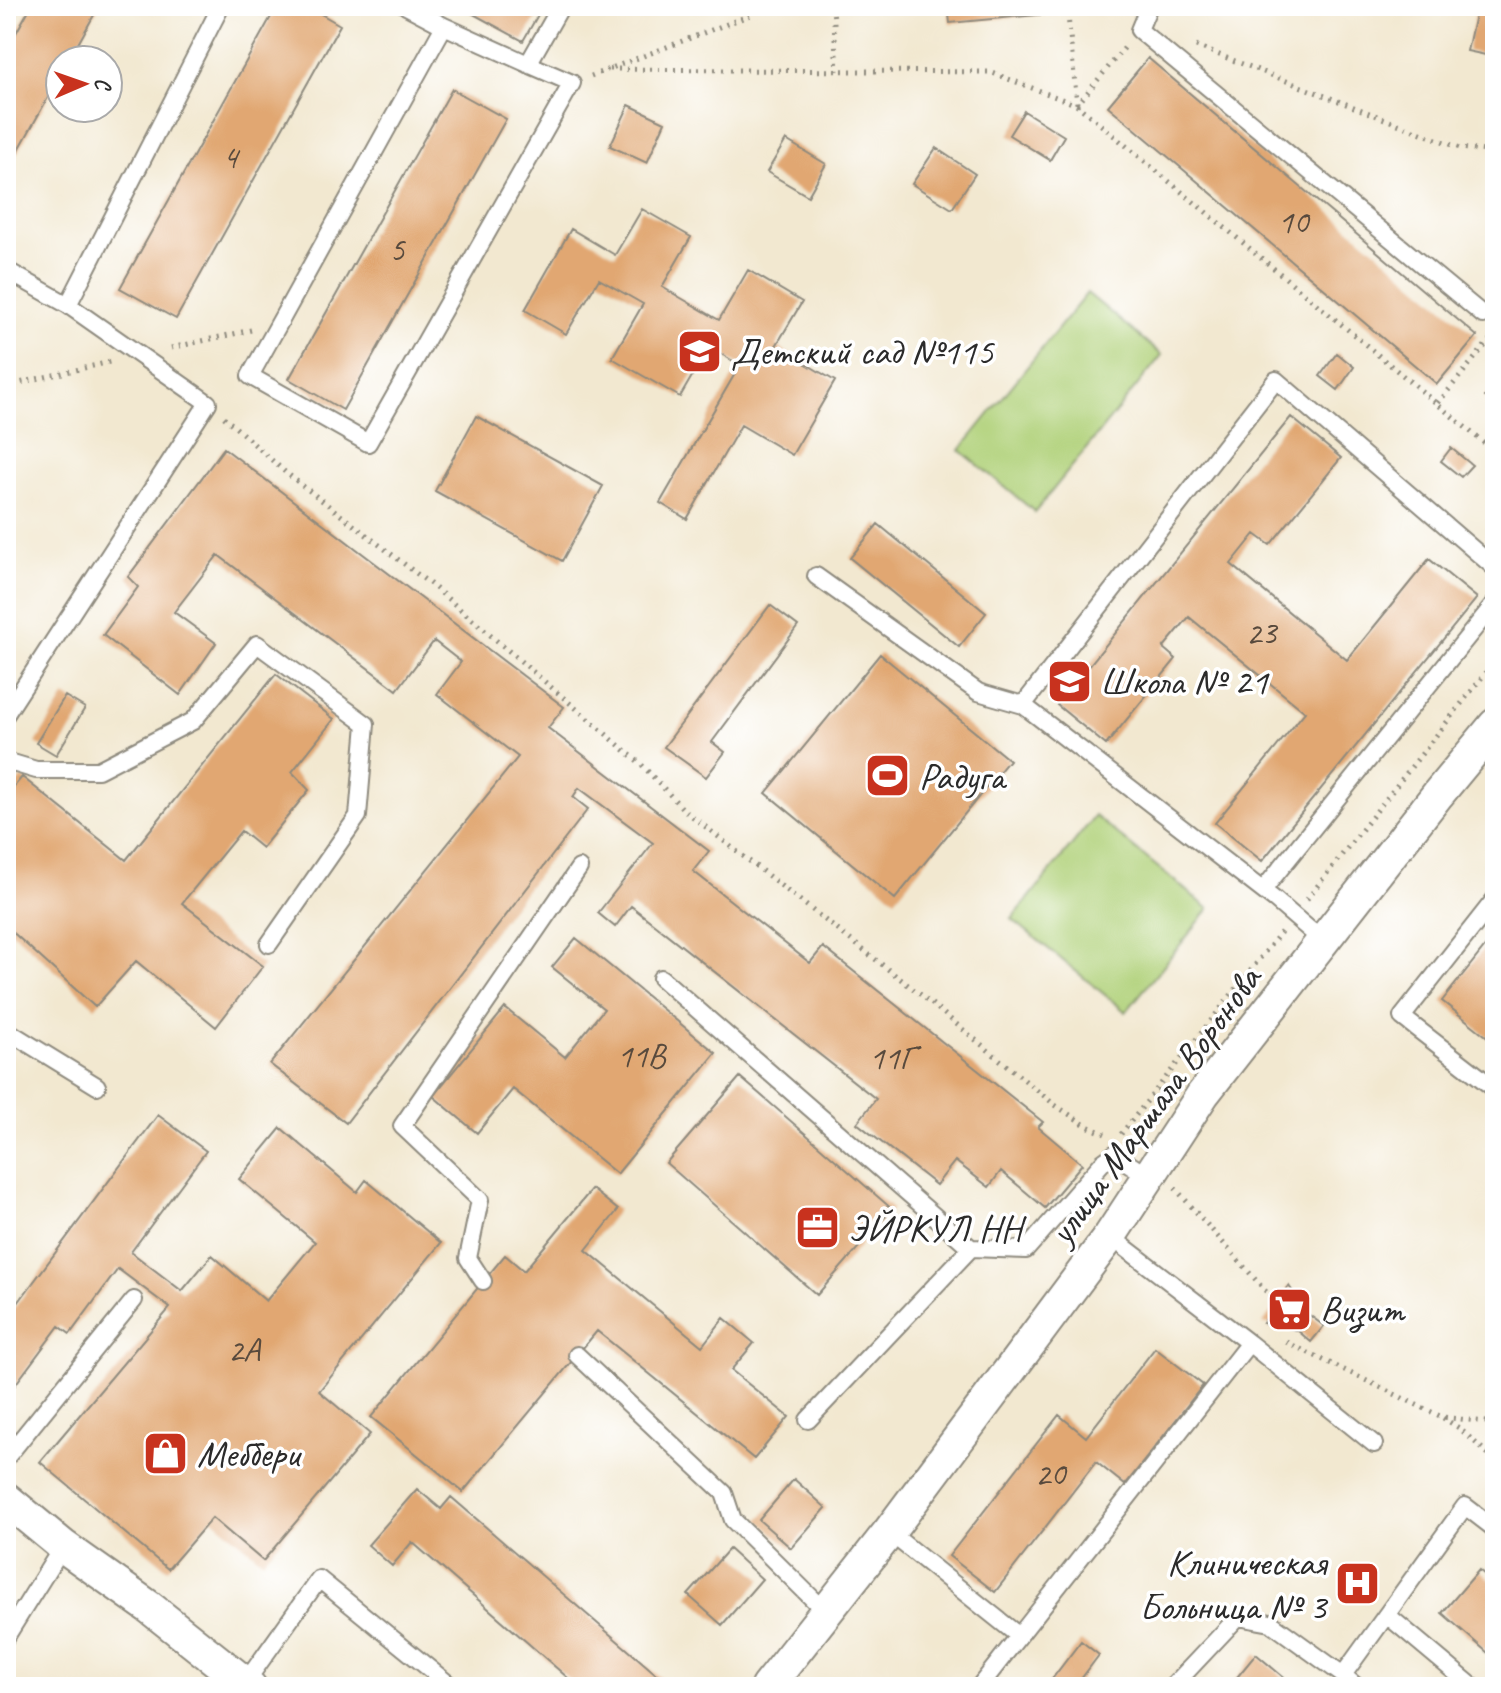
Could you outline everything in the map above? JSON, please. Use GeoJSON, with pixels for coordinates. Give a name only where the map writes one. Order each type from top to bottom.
{"type":"FeatureCollection","features":[{"type":"Feature","properties":{"kind":"street","name":"улица Маршала Воронова"},"geometry":{"type":"LineString","coordinates":[[767,1687],[889,1532],[1110,1236],[1203,1094],[1495,725]]}},
{"type":"Feature","properties":{"kind":"street"},"geometry":{"type":"LineString","coordinates":[[6,1499],[247,1685]]}},
{"type":"Feature","properties":{"kind":"lane"},"geometry":{"type":"LineString","coordinates":[[68,305],[221,6]]}},
{"type":"Feature","properties":{"kind":"lane"},"geometry":{"type":"LineString","coordinates":[[406,6],[572,83],[368,443],[250,376],[444,26]]}},
{"type":"Feature","properties":{"kind":"lane"},"geometry":{"type":"LineString","coordinates":[[528,64],[561,6]]}},
{"type":"Feature","properties":{"kind":"lane"},"geometry":{"type":"LineString","coordinates":[[1149,6],[1139,30],[1483,315]]}},
{"type":"Feature","properties":{"kind":"lane"},"geometry":{"type":"LineString","coordinates":[[6,270],[68,305],[208,403],[6,714]]}},
{"type":"Feature","properties":{"kind":"lane"},"geometry":{"type":"LineString","coordinates":[[1023,705],[1276,380],[1495,568]]}},
{"type":"Feature","properties":{"kind":"lane"},"geometry":{"type":"LineString","coordinates":[[816,576],[978,692],[1023,705],[1263,890],[1324,942]]}},
{"type":"Feature","properties":{"kind":"lane"},"geometry":{"type":"LineString","coordinates":[[1263,890],[1495,603]]}},
{"type":"Feature","properties":{"kind":"lane"},"geometry":{"type":"LineString","coordinates":[[6,761],[36,770],[98,770],[193,721],[257,644],[366,724],[358,816],[269,944]]}},
{"type":"Feature","properties":{"kind":"lane"},"geometry":{"type":"LineString","coordinates":[[483,1281],[468,1258],[480,1200],[402,1126],[579,868]]}},
{"type":"Feature","properties":{"kind":"lane"},"geometry":{"type":"LineString","coordinates":[[1495,899],[1402,1017],[1495,1089]]}},
{"type":"Feature","properties":{"kind":"lane"},"geometry":{"type":"LineString","coordinates":[[661,978],[971,1248],[1026,1250],[1103,1162],[1114,1154],[1152,1171]]}},
{"type":"Feature","properties":{"kind":"lane"},"geometry":{"type":"LineString","coordinates":[[6,1030],[97,1086]]}},
{"type":"Feature","properties":{"kind":"lane"},"geometry":{"type":"LineString","coordinates":[[1110,1236],[1374,1444]]}},
{"type":"Feature","properties":{"kind":"lane"},"geometry":{"type":"LineString","coordinates":[[808,1420],[971,1248]]}},
{"type":"Feature","properties":{"kind":"lane"},"geometry":{"type":"LineString","coordinates":[[6,1458],[134,1300]]}},
{"type":"Feature","properties":{"kind":"lane"},"geometry":{"type":"LineString","coordinates":[[979,1687],[1249,1343]]}},
{"type":"Feature","properties":{"kind":"lane"},"geometry":{"type":"LineString","coordinates":[[577,1355],[724,1493],[733,1520],[826,1612]]}},
{"type":"Feature","properties":{"kind":"lane"},"geometry":{"type":"LineString","coordinates":[[1343,1675],[1465,1506],[1495,1529]]}},
{"type":"Feature","properties":{"kind":"lane"},"geometry":{"type":"LineString","coordinates":[[889,1532],[1019,1636]]}},
{"type":"Feature","properties":{"kind":"lane"},"geometry":{"type":"LineString","coordinates":[[6,1637],[63,1546]]}},
{"type":"Feature","properties":{"kind":"lane"},"geometry":{"type":"LineString","coordinates":[[247,1685],[319,1579],[452,1687]]}},
{"type":"Feature","properties":{"kind":"lane"},"geometry":{"type":"LineString","coordinates":[[1387,1615],[1473,1687]]}},
{"type":"Feature","properties":{"kind":"lane"},"geometry":{"type":"LineString","coordinates":[[1172,1687],[1238,1617],[1271,1623],[1357,1687]]}},
{"type":"Feature","properties":{"kind":"path"},"geometry":{"type":"LineString","coordinates":[[572,83],[753,14],[761,6]]}},
{"type":"Feature","properties":{"kind":"path"},"geometry":{"type":"LineString","coordinates":[[833,6],[837,71]]}},
{"type":"Feature","properties":{"kind":"path"},"geometry":{"type":"LineString","coordinates":[[1067,6],[1077,105]]}},
{"type":"Feature","properties":{"kind":"path"},"geometry":{"type":"LineString","coordinates":[[1077,105],[1139,30],[1210,50],[1460,148],[1495,152]]}},
{"type":"Feature","properties":{"kind":"path"},"geometry":{"type":"LineString","coordinates":[[610,69],[990,72],[1077,105],[1495,452]]}},
{"type":"Feature","properties":{"kind":"path"},"geometry":{"type":"LineString","coordinates":[[1438,403],[1495,334]]}},
{"type":"Feature","properties":{"kind":"path"},"geometry":{"type":"LineString","coordinates":[[208,403],[285,472],[434,587],[618,744],[684,810],[921,995],[1055,1105],[1107,1135]]}},
{"type":"Feature","properties":{"kind":"path"},"geometry":{"type":"LineString","coordinates":[[1152,1171],[1277,1304]]}},
{"type":"Feature","properties":{"kind":"path"},"geometry":{"type":"LineString","coordinates":[[1249,1343],[1290,1342],[1442,1417],[1495,1460]]}},
{"type":"Feature","properties":{"kind":"path"},"geometry":{"type":"LineString","coordinates":[[1442,1417],[1495,1423]]}},
{"type":"Feature","properties":{"kind":"green space"},"geometry":{"type":"Polygon","coordinates":[[[1087,293],[1162,355],[1035,512],[960,450],[1087,293]]]}},
{"type":"Feature","properties":{"kind":"green space"},"geometry":{"type":"Polygon","coordinates":[[[1095,816],[1209,909],[1126,1012],[1012,919],[1095,816]]]}},
{"type":"Feature","properties":{"kind":"building"},"geometry":{"type":"Polygon","coordinates":[[[31,6],[99,6],[78,44],[44,44],[44,105],[6,173],[6,51],[31,6]]]}},
{"type":"Feature","properties":{"kind":"building"},"geometry":{"type":"Polygon","coordinates":[[[277,6],[307,6],[340,25],[176,319],[120,288],[277,6]]]}},
{"type":"Feature","properties":{"kind":"building"},"geometry":{"type":"Polygon","coordinates":[[[471,6],[543,6],[523,41],[468,11],[471,6]]]}},
{"type":"Feature","properties":{"kind":"building"},"geometry":{"type":"Polygon","coordinates":[[[948,6],[1058,6],[1058,13],[950,23],[948,6]]]}},
{"type":"Feature","properties":{"kind":"building"},"geometry":{"type":"Polygon","coordinates":[[[1477,6],[1495,6],[1495,57],[1467,51],[1477,6]]]}},
{"type":"Feature","properties":{"kind":"building"},"geometry":{"type":"Polygon","coordinates":[[[1148,58],[1477,336],[1437,384],[1108,106],[1148,58]]]}},
{"type":"Feature","properties":{"kind":"building"},"geometry":{"type":"Polygon","coordinates":[[[452,89],[506,119],[343,410],[289,379],[452,89]]]}},
{"type":"Feature","properties":{"kind":"building"},"geometry":{"type":"Polygon","coordinates":[[[629,105],[665,122],[647,163],[610,146],[629,105]]]}},
{"type":"Feature","properties":{"kind":"building"},"geometry":{"type":"Polygon","coordinates":[[[1024,111],[1064,136],[1050,160],[1009,135],[1024,111]]]}},
{"type":"Feature","properties":{"kind":"building"},"geometry":{"type":"Polygon","coordinates":[[[786,140],[826,164],[808,196],[767,172],[786,140]]]}},
{"type":"Feature","properties":{"kind":"building"},"geometry":{"type":"Polygon","coordinates":[[[936,148],[975,174],[952,209],[912,184],[936,148]]]}},
{"type":"Feature","properties":{"kind":"building"},"geometry":{"type":"Polygon","coordinates":[[[642,209],[691,237],[662,287],[719,320],[748,270],[802,302],[776,346],[835,381],[792,455],[741,425],[687,519],[660,503],[740,365],[709,347],[680,397],[612,358],[643,304],[599,279],[566,334],[525,310],[571,229],[615,255],[642,209]]]}},
{"type":"Feature","properties":{"kind":"building"},"geometry":{"type":"Polygon","coordinates":[[[1337,353],[1354,367],[1338,390],[1320,376],[1337,353]]]}},
{"type":"Feature","properties":{"kind":"building"},"geometry":{"type":"Polygon","coordinates":[[[1495,381],[1495,403],[1485,397],[1495,381]]]}},
{"type":"Feature","properties":{"kind":"building"},"geometry":{"type":"Polygon","coordinates":[[[476,416],[603,486],[562,561],[435,491],[476,416]]]}},
{"type":"Feature","properties":{"kind":"building"},"geometry":{"type":"Polygon","coordinates":[[[1291,417],[1341,458],[1270,545],[1255,534],[1231,564],[1347,660],[1429,559],[1477,598],[1262,861],[1215,823],[1305,712],[1189,617],[1163,648],[1176,659],[1106,745],[1057,705],[1291,417]]]}},
{"type":"Feature","properties":{"kind":"building"},"geometry":{"type":"Polygon","coordinates":[[[224,448],[564,707],[548,728],[709,851],[693,871],[810,963],[823,947],[1043,1122],[1038,1127],[1082,1164],[1045,1208],[1001,1171],[989,1187],[955,1161],[936,1185],[857,1123],[876,1099],[631,906],[615,927],[598,913],[653,843],[579,788],[573,797],[588,809],[346,1123],[270,1064],[518,757],[437,694],[461,662],[434,641],[397,690],[218,555],[174,612],[216,643],[180,695],[103,635],[138,587],[128,577],[224,448]]]}},
{"type":"Feature","properties":{"kind":"building"},"geometry":{"type":"Polygon","coordinates":[[[1451,448],[1472,465],[1461,477],[1441,461],[1451,448]]]}},
{"type":"Feature","properties":{"kind":"building"},"geometry":{"type":"Polygon","coordinates":[[[878,524],[986,613],[959,647],[850,558],[878,524]]]}},
{"type":"Feature","properties":{"kind":"building"},"geometry":{"type":"Polygon","coordinates":[[[770,605],[798,626],[712,742],[725,752],[706,777],[664,747],[770,605]]]}},
{"type":"Feature","properties":{"kind":"building","name":"Радуга"},"geometry":{"type":"Polygon","coordinates":[[[880,654],[1009,760],[895,899],[766,793],[880,654]]]}},
{"type":"Feature","properties":{"kind":"building"},"geometry":{"type":"Polygon","coordinates":[[[276,674],[334,719],[292,772],[309,790],[262,848],[241,831],[182,903],[263,966],[216,1027],[136,961],[95,1007],[6,926],[6,796],[22,777],[126,860],[276,674]]]}},
{"type":"Feature","properties":{"kind":"building"},"geometry":{"type":"Polygon","coordinates":[[[65,696],[85,708],[56,755],[36,743],[65,696]]]}},
{"type":"Feature","properties":{"kind":"building"},"geometry":{"type":"Polygon","coordinates":[[[1495,934],[1495,1043],[1442,1001],[1495,934]]]}},
{"type":"Feature","properties":{"kind":"building"},"geometry":{"type":"Polygon","coordinates":[[[576,938],[716,1053],[617,1174],[513,1089],[477,1133],[433,1096],[505,1008],[565,1057],[604,1009],[552,967],[576,938]]]}},
{"type":"Feature","properties":{"kind":"building"},"geometry":{"type":"Polygon","coordinates":[[[740,1077],[892,1209],[817,1295],[666,1163],[740,1077]]]}},
{"type":"Feature","properties":{"kind":"building"},"geometry":{"type":"Polygon","coordinates":[[[158,1115],[206,1151],[131,1252],[182,1291],[212,1255],[266,1301],[315,1242],[239,1179],[281,1128],[357,1192],[366,1180],[441,1243],[319,1391],[370,1434],[263,1561],[212,1518],[168,1569],[40,1462],[170,1308],[118,1269],[70,1334],[59,1326],[6,1397],[6,1319],[158,1115]]]}},
{"type":"Feature","properties":{"kind":"building"},"geometry":{"type":"Polygon","coordinates":[[[592,1189],[618,1210],[586,1250],[702,1346],[724,1318],[754,1343],[731,1370],[789,1417],[754,1459],[597,1331],[463,1492],[371,1417],[505,1255],[524,1271],[592,1189]]]}},
{"type":"Feature","properties":{"kind":"building","name":"Визит"},"geometry":{"type":"Polygon","coordinates":[[[1289,1286],[1308,1314],[1324,1326],[1311,1342],[1297,1330],[1263,1323],[1289,1286]]]}},
{"type":"Feature","properties":{"kind":"building"},"geometry":{"type":"Polygon","coordinates":[[[1155,1348],[1203,1385],[1125,1485],[1096,1462],[995,1592],[949,1556],[1059,1415],[1086,1437],[1155,1348]]]}},
{"type":"Feature","properties":{"kind":"building"},"geometry":{"type":"Polygon","coordinates":[[[794,1479],[826,1508],[791,1548],[759,1520],[794,1479]]]}},
{"type":"Feature","properties":{"kind":"building"},"geometry":{"type":"Polygon","coordinates":[[[417,1489],[441,1509],[451,1497],[671,1687],[575,1687],[412,1542],[392,1566],[368,1545],[417,1489]]]}},
{"type":"Feature","properties":{"kind":"building"},"geometry":{"type":"Polygon","coordinates":[[[729,1549],[762,1579],[722,1625],[688,1595],[729,1549]]]}},
{"type":"Feature","properties":{"kind":"building"},"geometry":{"type":"Polygon","coordinates":[[[1479,1570],[1495,1583],[1495,1659],[1442,1613],[1479,1570]]]}},
{"type":"Feature","properties":{"kind":"building"},"geometry":{"type":"Polygon","coordinates":[[[1081,1641],[1099,1655],[1075,1687],[1046,1687],[1081,1641]]]}},
{"type":"Feature","properties":{"kind":"building"},"geometry":{"type":"Polygon","coordinates":[[[1256,1654],[1295,1687],[1229,1687],[1256,1654]]]}},
{"type":"Feature","properties":{"kind":"place","name":"Детский сад №115"},"geometry":{"type":"Point","coordinates":[700,351]}},
{"type":"Feature","properties":{"kind":"place","name":"Школа № 21"},"geometry":{"type":"Point","coordinates":[1069,681]}},
{"type":"Feature","properties":{"kind":"place","name":"Радуга"},"geometry":{"type":"Point","coordinates":[888,776]}},
{"type":"Feature","properties":{"kind":"place","name":"ЭЙРКУЛ НН"},"geometry":{"type":"Point","coordinates":[817,1228]}},
{"type":"Feature","properties":{"kind":"place","name":"Визит"},"geometry":{"type":"Point","coordinates":[1289,1309]}},
{"type":"Feature","properties":{"kind":"place","name":"Меббери"},"geometry":{"type":"Point","coordinates":[166,1453]}},
{"type":"Feature","properties":{"kind":"place","name":"Клиническая Больница № 3"},"geometry":{"type":"Point","coordinates":[1357,1584]}}]}
